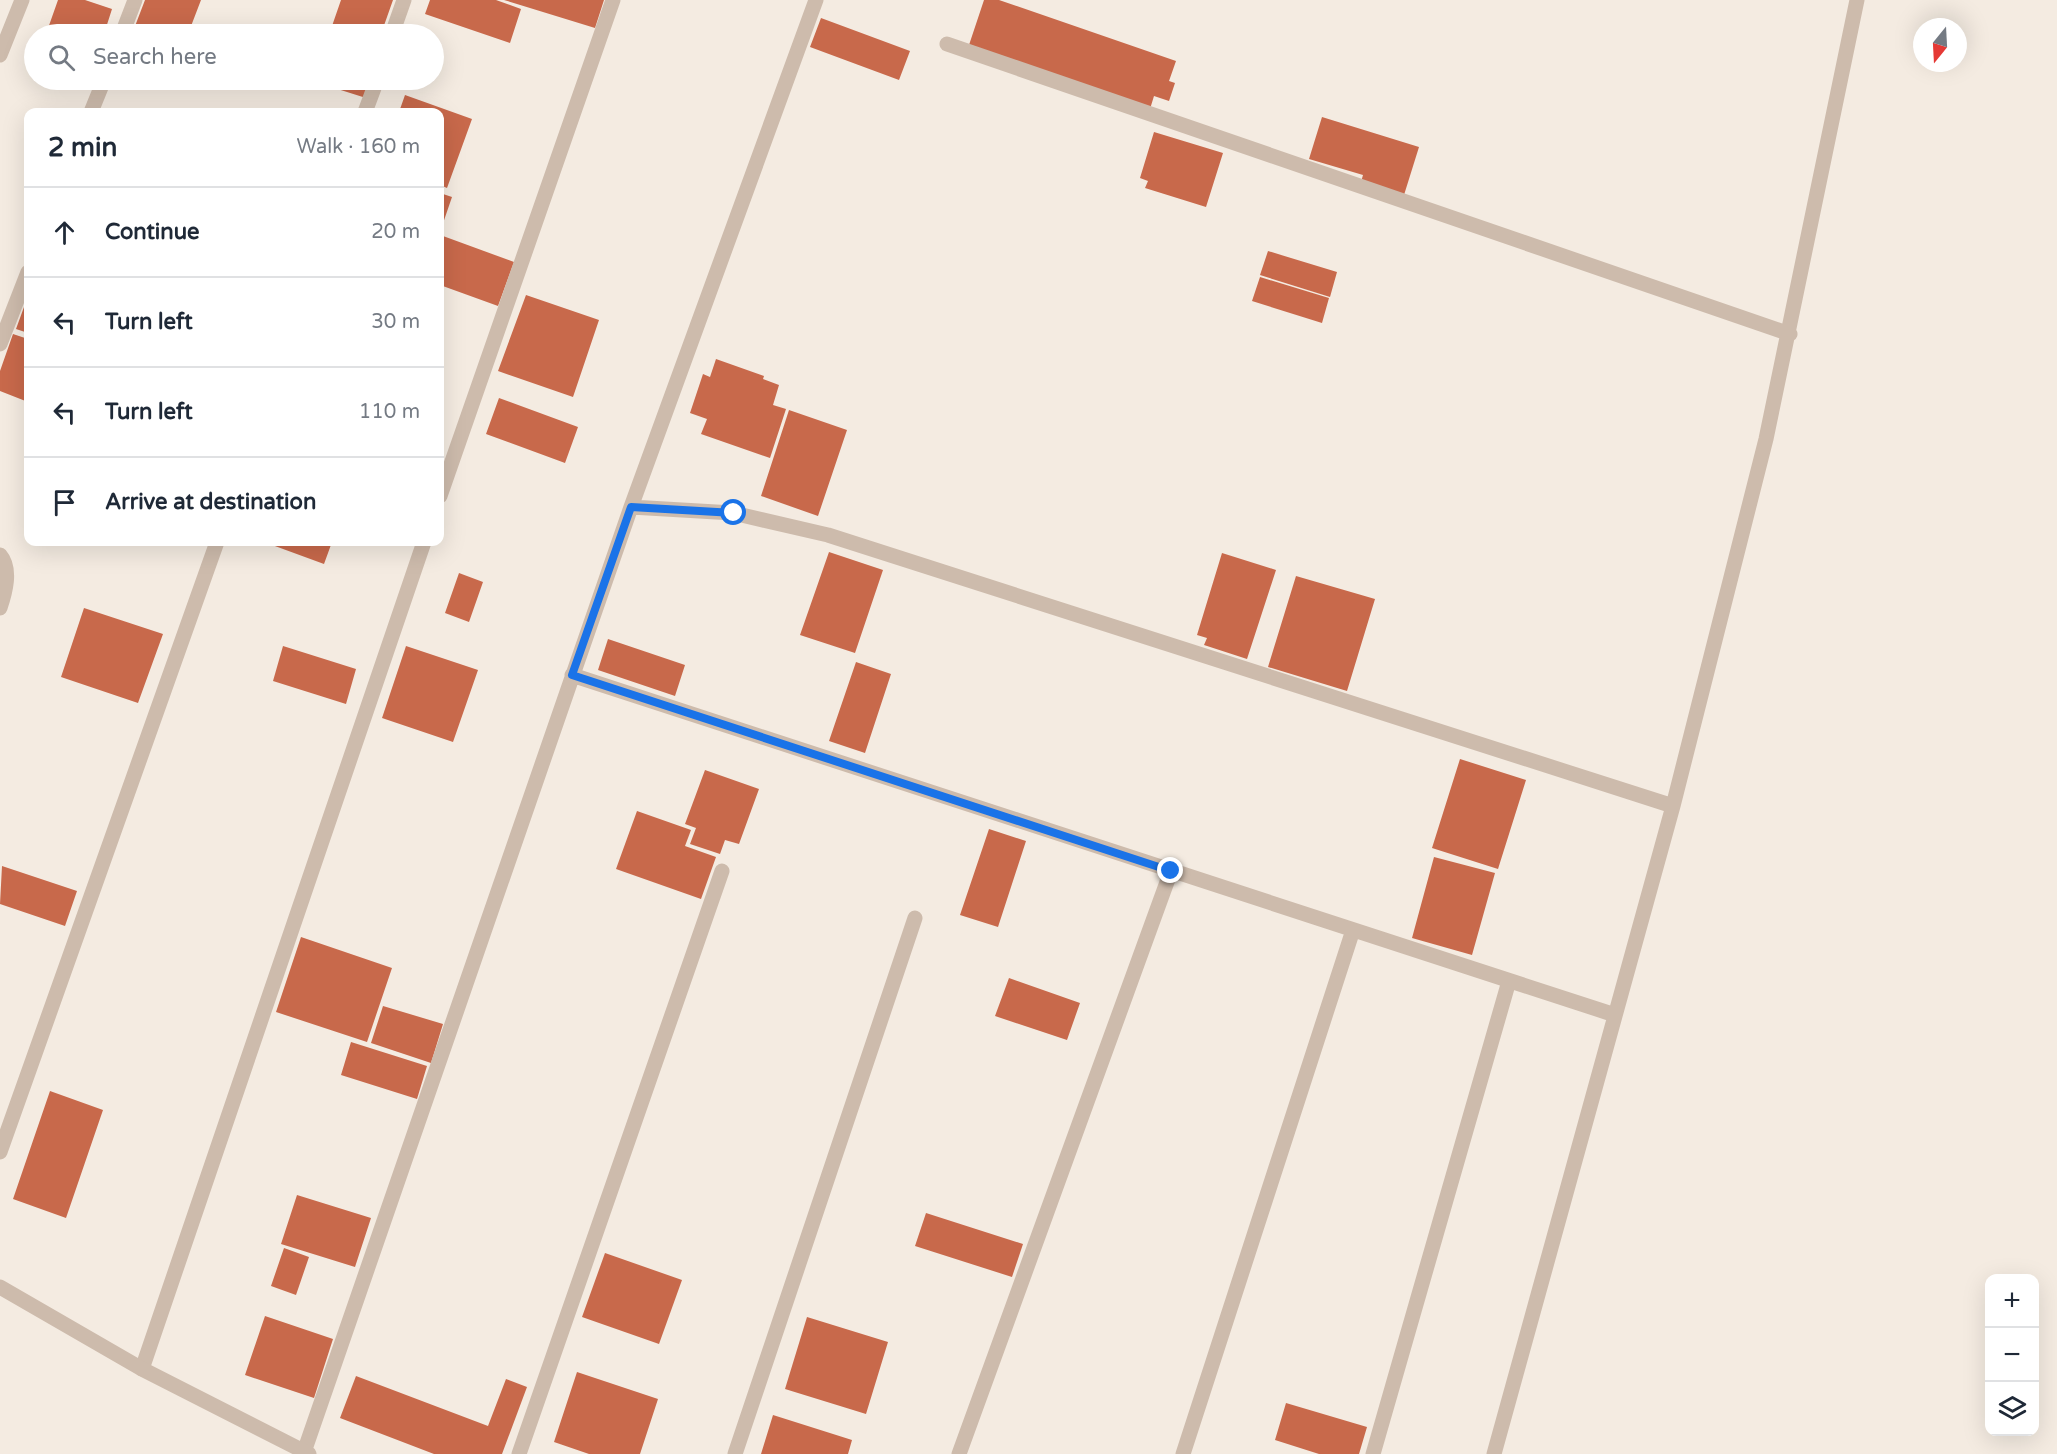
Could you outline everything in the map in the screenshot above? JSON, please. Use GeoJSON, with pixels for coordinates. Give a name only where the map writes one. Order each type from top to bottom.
{"type":"FeatureCollection","features":[{"type":"Feature","properties":{"kind":"street"},"geometry":{"type":"LineString","coordinates":[[0,55],[22,0]]}},
{"type":"Feature","properties":{"kind":"street"},"geometry":{"type":"LineString","coordinates":[[126,24],[135,0]]}},
{"type":"Feature","properties":{"kind":"street"},"geometry":{"type":"LineString","coordinates":[[396,24],[404,0]]}},
{"type":"Feature","properties":{"kind":"street"},"geometry":{"type":"LineString","coordinates":[[444,485],[613,0]]}},
{"type":"Feature","properties":{"kind":"street"},"geometry":{"type":"LineString","coordinates":[[0,1287],[142,1369],[307,1453],[572,675],[816,0]]}},
{"type":"Feature","properties":{"kind":"street"},"geometry":{"type":"LineString","coordinates":[[1494,1454],[1673,806],[1763,451],[1790,334],[1857,0]]}},
{"type":"Feature","properties":{"kind":"street"},"geometry":{"type":"LineString","coordinates":[[947,44],[1790,334]]}},
{"type":"Feature","properties":{"kind":"street"},"geometry":{"type":"LineString","coordinates":[[93,108],[100,90]]}},
{"type":"Feature","properties":{"kind":"street"},"geometry":{"type":"LineString","coordinates":[[366,108],[373,90]]}},
{"type":"Feature","properties":{"kind":"street"},"geometry":{"type":"LineString","coordinates":[[0,344],[24,282]]}},
{"type":"Feature","properties":{"kind":"street"},"geometry":{"type":"LineString","coordinates":[[631,507],[734,513],[828,535],[1673,806]]}},
{"type":"Feature","properties":{"kind":"street"},"geometry":{"type":"LineString","coordinates":[[0,1152],[216,546]]}},
{"type":"Feature","properties":{"kind":"street"},"geometry":{"type":"LineString","coordinates":[[142,1369],[423,546]]}},
{"type":"Feature","properties":{"kind":"street"},"geometry":{"type":"LineString","coordinates":[[0,555],[7,573],[5,595],[0,608]]}},
{"type":"Feature","properties":{"kind":"street"},"geometry":{"type":"LineString","coordinates":[[572,675],[1615,1015]]}},
{"type":"Feature","properties":{"kind":"street"},"geometry":{"type":"LineString","coordinates":[[519,1454],[722,871]]}},
{"type":"Feature","properties":{"kind":"street"},"geometry":{"type":"LineString","coordinates":[[959,1454],[1171,871]]}},
{"type":"Feature","properties":{"kind":"street"},"geometry":{"type":"LineString","coordinates":[[735,1454],[915,918]]}},
{"type":"Feature","properties":{"kind":"street"},"geometry":{"type":"LineString","coordinates":[[1183,1454],[1353,930]]}},
{"type":"Feature","properties":{"kind":"street"},"geometry":{"type":"LineString","coordinates":[[1373,1454],[1509,981]]}},
{"type":"Feature","properties":{"kind":"building"},"geometry":{"type":"Polygon","coordinates":[[[58,0],[85,0],[112,9],[107,24],[50,24],[58,0]]]}},
{"type":"Feature","properties":{"kind":"building"},"geometry":{"type":"Polygon","coordinates":[[[145,0],[201,0],[192,24],[136,24],[145,0]]]}},
{"type":"Feature","properties":{"kind":"building"},"geometry":{"type":"Polygon","coordinates":[[[341,0],[393,0],[385,24],[333,24],[341,0]]]}},
{"type":"Feature","properties":{"kind":"building"},"geometry":{"type":"Polygon","coordinates":[[[430,0],[496,0],[521,9],[510,43],[425,14],[430,0]]]}},
{"type":"Feature","properties":{"kind":"building"},"geometry":{"type":"Polygon","coordinates":[[[504,0],[604,0],[595,28],[504,0]]]}},
{"type":"Feature","properties":{"kind":"building"},"geometry":{"type":"Polygon","coordinates":[[[984,0],[999,0],[1176,61],[1169,81],[1175,83],[1169,101],[1154,96],[1150,109],[968,48],[984,0]]]}},
{"type":"Feature","properties":{"kind":"building"},"geometry":{"type":"Polygon","coordinates":[[[821,18],[910,51],[899,80],[810,47],[821,18]]]}},
{"type":"Feature","properties":{"kind":"building"},"geometry":{"type":"Polygon","coordinates":[[[341,90],[368,90],[366,98],[341,90]]]}},
{"type":"Feature","properties":{"kind":"building"},"geometry":{"type":"Polygon","coordinates":[[[405,95],[441,108],[400,108],[405,95]]]}},
{"type":"Feature","properties":{"kind":"building"},"geometry":{"type":"Polygon","coordinates":[[[444,109],[472,119],[447,188],[444,187],[444,109]]]}},
{"type":"Feature","properties":{"kind":"building"},"geometry":{"type":"Polygon","coordinates":[[[1322,117],[1419,147],[1404,195],[1361,182],[1363,175],[1309,159],[1322,117]]]}},
{"type":"Feature","properties":{"kind":"building"},"geometry":{"type":"Polygon","coordinates":[[[1154,132],[1223,153],[1206,207],[1145,188],[1148,181],[1140,178],[1154,132]]]}},
{"type":"Feature","properties":{"kind":"building"},"geometry":{"type":"Polygon","coordinates":[[[444,194],[452,197],[444,220],[444,194]]]}},
{"type":"Feature","properties":{"kind":"building"},"geometry":{"type":"Polygon","coordinates":[[[444,236],[514,262],[498,306],[444,286],[444,236]]]}},
{"type":"Feature","properties":{"kind":"building"},"geometry":{"type":"Polygon","coordinates":[[[1268,251],[1337,272],[1330,297],[1260,275],[1268,251]]]}},
{"type":"Feature","properties":{"kind":"building"},"geometry":{"type":"Polygon","coordinates":[[[1260,277],[1329,298],[1322,323],[1252,301],[1260,277]]]}},
{"type":"Feature","properties":{"kind":"building"},"geometry":{"type":"Polygon","coordinates":[[[526,295],[599,320],[573,397],[498,371],[526,295]]]}},
{"type":"Feature","properties":{"kind":"building"},"geometry":{"type":"Polygon","coordinates":[[[24,307],[24,332],[16,329],[24,307]]]}},
{"type":"Feature","properties":{"kind":"building"},"geometry":{"type":"Polygon","coordinates":[[[13,334],[24,338],[24,400],[0,391],[0,371],[13,334]]]}},
{"type":"Feature","properties":{"kind":"building"},"geometry":{"type":"Polygon","coordinates":[[[716,359],[764,376],[763,379],[779,385],[773,405],[786,409],[770,458],[701,434],[707,419],[690,413],[703,374],[710,377],[716,359]]]}},
{"type":"Feature","properties":{"kind":"building"},"geometry":{"type":"Polygon","coordinates":[[[499,398],[578,427],[565,463],[486,434],[499,398]]]}},
{"type":"Feature","properties":{"kind":"building"},"geometry":{"type":"Polygon","coordinates":[[[789,410],[847,430],[818,516],[761,496],[789,410]]]}},
{"type":"Feature","properties":{"kind":"building"},"geometry":{"type":"Polygon","coordinates":[[[275,546],[331,546],[324,564],[275,546]]]}},
{"type":"Feature","properties":{"kind":"building"},"geometry":{"type":"Polygon","coordinates":[[[829,552],[883,570],[855,653],[800,635],[829,552]]]}},
{"type":"Feature","properties":{"kind":"building"},"geometry":{"type":"Polygon","coordinates":[[[1222,553],[1276,570],[1247,659],[1204,645],[1207,638],[1197,635],[1222,553]]]}},
{"type":"Feature","properties":{"kind":"building"},"geometry":{"type":"Polygon","coordinates":[[[459,573],[483,582],[469,622],[445,613],[459,573]]]}},
{"type":"Feature","properties":{"kind":"building"},"geometry":{"type":"Polygon","coordinates":[[[1296,576],[1375,599],[1347,691],[1268,667],[1296,576]]]}},
{"type":"Feature","properties":{"kind":"building"},"geometry":{"type":"Polygon","coordinates":[[[84,608],[163,634],[138,703],[61,677],[84,608]]]}},
{"type":"Feature","properties":{"kind":"building"},"geometry":{"type":"Polygon","coordinates":[[[608,639],[685,665],[675,696],[598,670],[608,639]]]}},
{"type":"Feature","properties":{"kind":"building"},"geometry":{"type":"Polygon","coordinates":[[[283,646],[356,669],[346,704],[273,681],[283,646]]]}},
{"type":"Feature","properties":{"kind":"building"},"geometry":{"type":"Polygon","coordinates":[[[406,646],[478,670],[453,742],[382,718],[406,646]]]}},
{"type":"Feature","properties":{"kind":"building"},"geometry":{"type":"Polygon","coordinates":[[[856,662],[891,674],[865,753],[829,741],[856,662]]]}},
{"type":"Feature","properties":{"kind":"building"},"geometry":{"type":"Polygon","coordinates":[[[1460,759],[1526,780],[1498,869],[1432,848],[1460,759]]]}},
{"type":"Feature","properties":{"kind":"building"},"geometry":{"type":"Polygon","coordinates":[[[705,770],[759,789],[739,844],[725,840],[720,854],[690,844],[696,828],[685,824],[705,770]]]}},
{"type":"Feature","properties":{"kind":"building"},"geometry":{"type":"Polygon","coordinates":[[[637,811],[691,830],[685,846],[716,857],[701,899],[616,869],[637,811]]]}},
{"type":"Feature","properties":{"kind":"building"},"geometry":{"type":"Polygon","coordinates":[[[989,829],[1026,841],[998,927],[960,915],[989,829]]]}},
{"type":"Feature","properties":{"kind":"building"},"geometry":{"type":"Polygon","coordinates":[[[1434,857],[1495,873],[1472,955],[1412,938],[1434,857]]]}},
{"type":"Feature","properties":{"kind":"building"},"geometry":{"type":"Polygon","coordinates":[[[2,866],[77,891],[65,926],[0,904],[2,866]]]}},
{"type":"Feature","properties":{"kind":"building"},"geometry":{"type":"Polygon","coordinates":[[[301,937],[392,968],[367,1042],[276,1012],[301,937]]]}},
{"type":"Feature","properties":{"kind":"building"},"geometry":{"type":"Polygon","coordinates":[[[1009,978],[1080,1003],[1067,1040],[995,1016],[1009,978]]]}},
{"type":"Feature","properties":{"kind":"building"},"geometry":{"type":"Polygon","coordinates":[[[383,1006],[443,1024],[431,1063],[371,1043],[383,1006]]]}},
{"type":"Feature","properties":{"kind":"building"},"geometry":{"type":"Polygon","coordinates":[[[351,1042],[427,1066],[417,1099],[341,1075],[351,1042]]]}},
{"type":"Feature","properties":{"kind":"building"},"geometry":{"type":"Polygon","coordinates":[[[50,1091],[103,1110],[66,1218],[13,1199],[50,1091]]]}},
{"type":"Feature","properties":{"kind":"building"},"geometry":{"type":"Polygon","coordinates":[[[297,1195],[371,1218],[355,1267],[281,1244],[297,1195]]]}},
{"type":"Feature","properties":{"kind":"building"},"geometry":{"type":"Polygon","coordinates":[[[926,1213],[1023,1244],[1012,1277],[915,1246],[926,1213]]]}},
{"type":"Feature","properties":{"kind":"building"},"geometry":{"type":"Polygon","coordinates":[[[284,1248],[309,1257],[296,1295],[271,1286],[284,1248]]]}},
{"type":"Feature","properties":{"kind":"building"},"geometry":{"type":"Polygon","coordinates":[[[605,1253],[682,1280],[659,1344],[582,1317],[605,1253]]]}},
{"type":"Feature","properties":{"kind":"building"},"geometry":{"type":"Polygon","coordinates":[[[265,1316],[333,1339],[314,1398],[245,1375],[265,1316]]]}},
{"type":"Feature","properties":{"kind":"building"},"geometry":{"type":"Polygon","coordinates":[[[807,1317],[888,1342],[866,1414],[785,1389],[807,1317]]]}},
{"type":"Feature","properties":{"kind":"building"},"geometry":{"type":"Polygon","coordinates":[[[577,1372],[658,1399],[640,1454],[589,1454],[554,1442],[577,1372]]]}},
{"type":"Feature","properties":{"kind":"building"},"geometry":{"type":"Polygon","coordinates":[[[356,1376],[488,1426],[506,1379],[527,1387],[502,1454],[434,1454],[340,1418],[356,1376]]]}},
{"type":"Feature","properties":{"kind":"building"},"geometry":{"type":"Polygon","coordinates":[[[1286,1403],[1367,1427],[1359,1454],[1319,1454],[1275,1440],[1286,1403]]]}},
{"type":"Feature","properties":{"kind":"building"},"geometry":{"type":"Polygon","coordinates":[[[773,1415],[852,1440],[848,1454],[761,1454],[773,1415]]]}},
{"type":"Feature","properties":{"kind":"route"},"geometry":{"type":"LineString","coordinates":[[734,513],[631,507],[572,675],[1171,871]]}}]}
